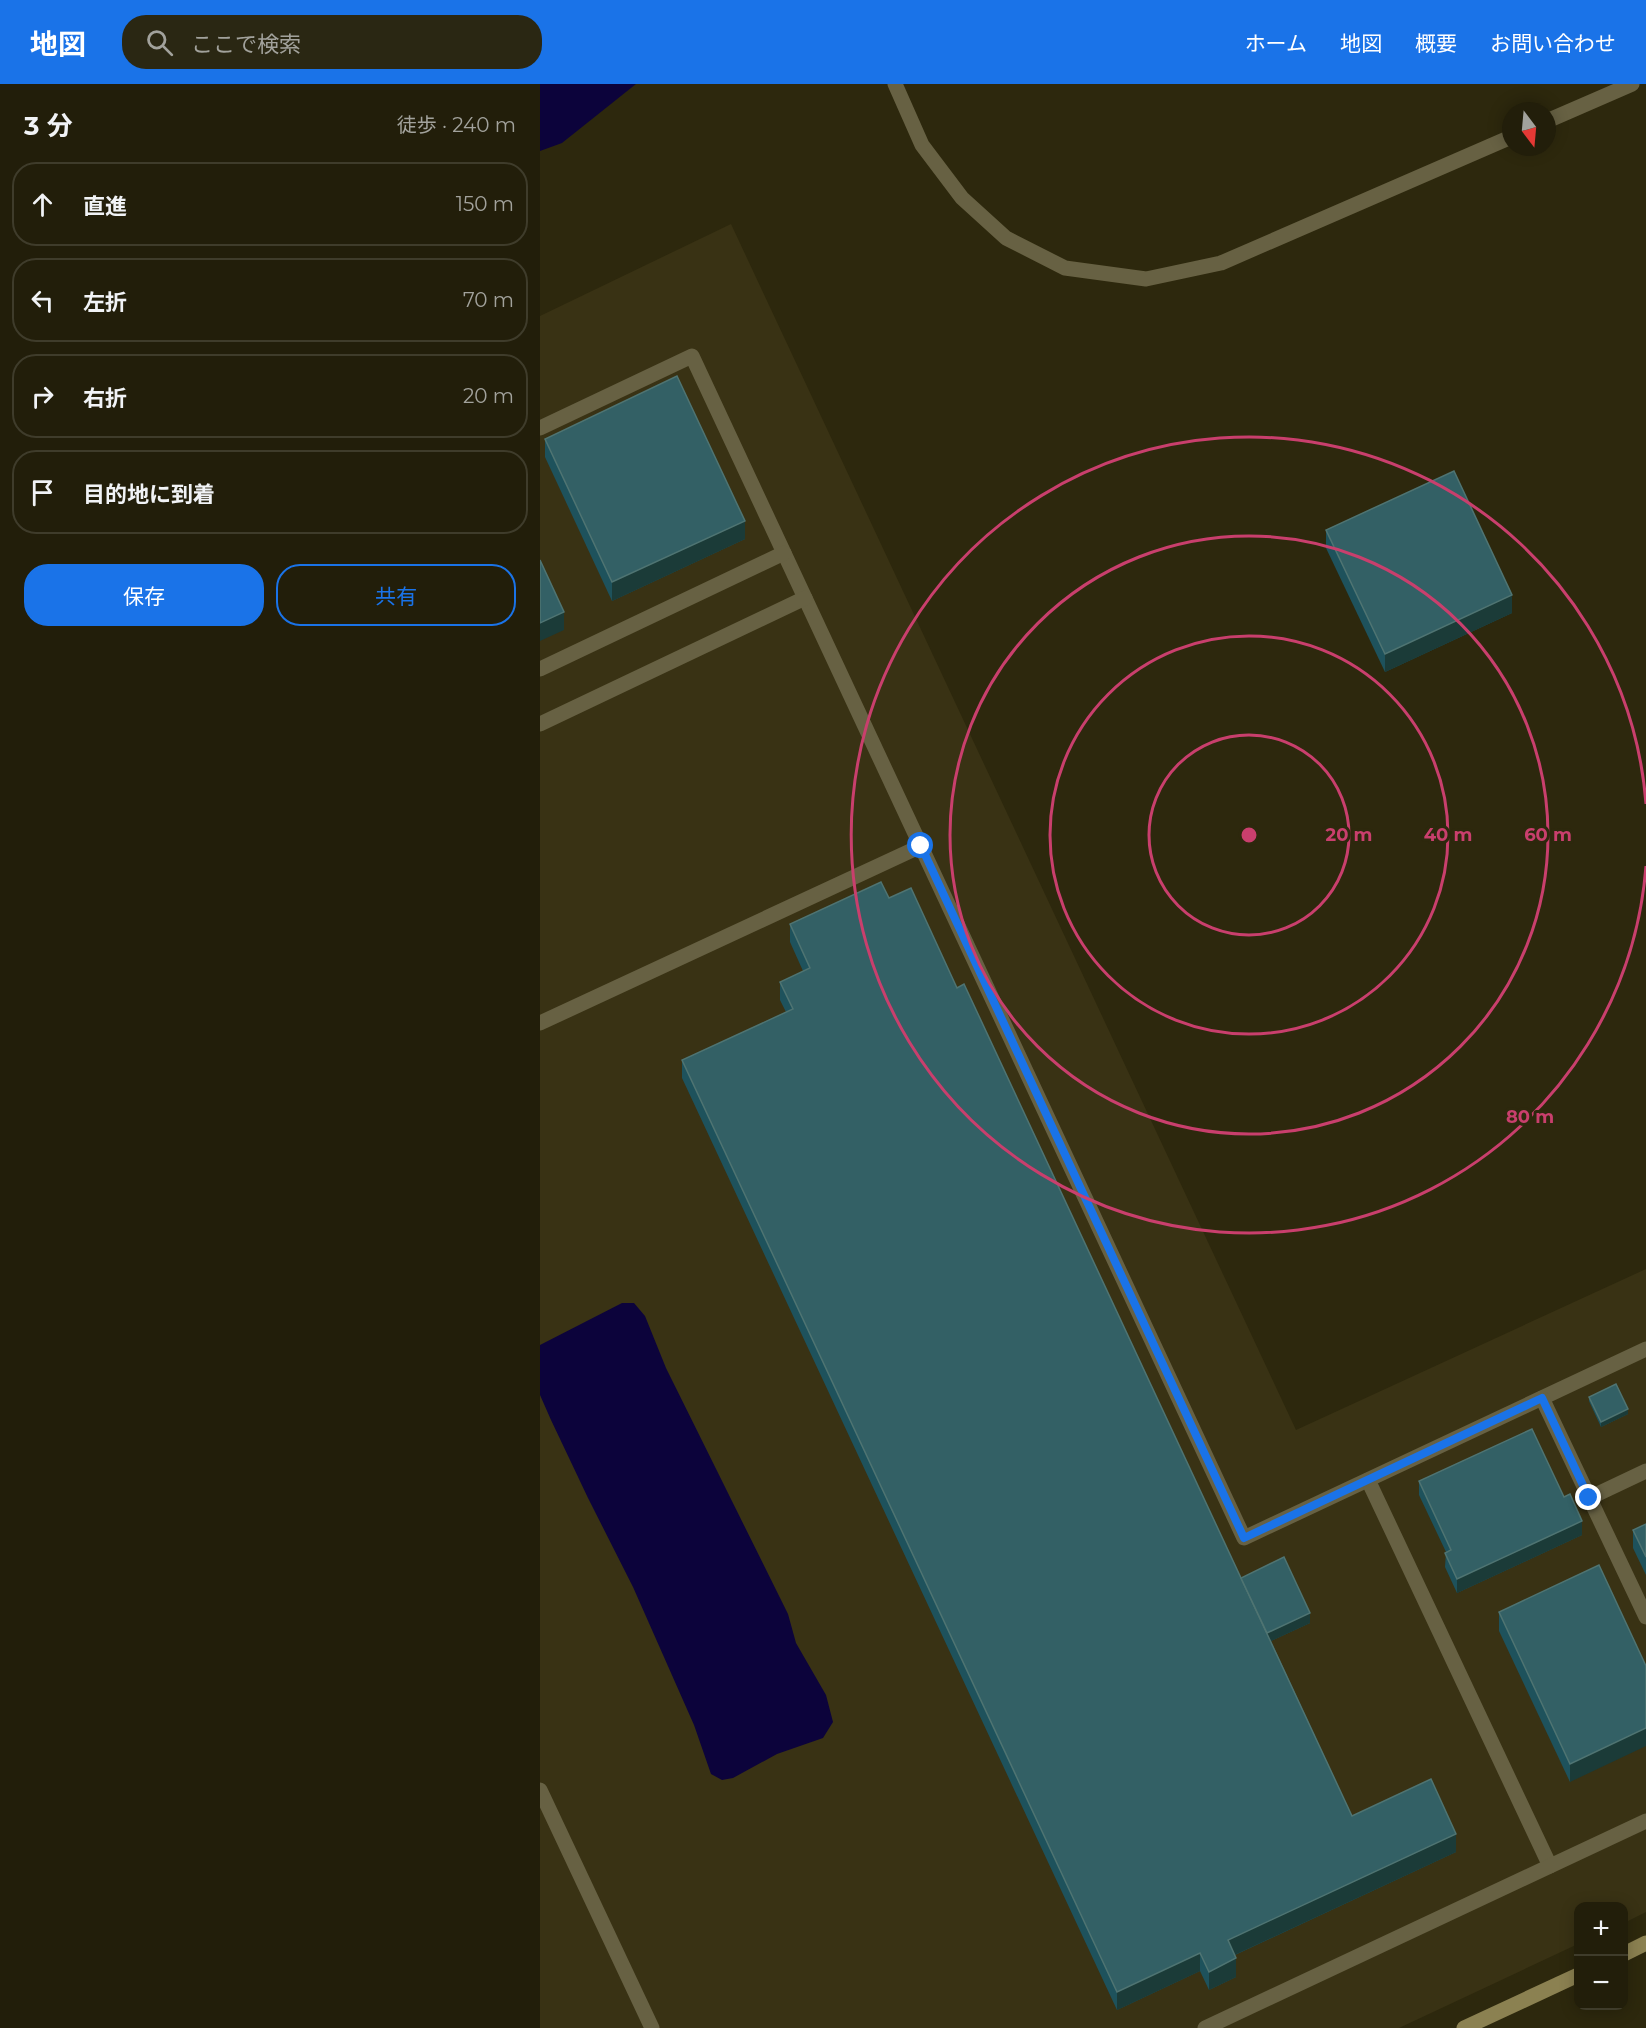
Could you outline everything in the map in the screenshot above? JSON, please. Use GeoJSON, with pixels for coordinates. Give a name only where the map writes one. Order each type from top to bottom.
{"type":"FeatureCollection","features":[{"type":"Feature","properties":{"kind":"street"},"geometry":{"type":"LineString","coordinates":[[1628,1952],[1646,1943]]}},
{"type":"Feature","properties":{"kind":"street"},"geometry":{"type":"LineString","coordinates":[[1464,2028],[1574,1977]]}},
{"type":"Feature","properties":{"kind":"lane"},"geometry":{"type":"LineString","coordinates":[[895,84],[922,145],[962,198],[1006,238],[1065,268],[1146,279],[1221,263],[1502,141]]}},
{"type":"Feature","properties":{"kind":"lane"},"geometry":{"type":"LineString","coordinates":[[1556,117],[1632,84]]}},
{"type":"Feature","properties":{"kind":"lane"},"geometry":{"type":"LineString","coordinates":[[540,428],[693,356],[1244,1538],[1646,1349]]}},
{"type":"Feature","properties":{"kind":"lane"},"geometry":{"type":"LineString","coordinates":[[540,669],[784,553]]}},
{"type":"Feature","properties":{"kind":"lane"},"geometry":{"type":"LineString","coordinates":[[540,724],[805,598]]}},
{"type":"Feature","properties":{"kind":"lane"},"geometry":{"type":"LineString","coordinates":[[540,1023],[921,846]]}},
{"type":"Feature","properties":{"kind":"lane"},"geometry":{"type":"LineString","coordinates":[[1542,1398],[1646,1617]]}},
{"type":"Feature","properties":{"kind":"lane"},"geometry":{"type":"LineString","coordinates":[[1589,1498],[1646,1471]]}},
{"type":"Feature","properties":{"kind":"lane"},"geometry":{"type":"LineString","coordinates":[[1368,1480],[1550,1866]]}},
{"type":"Feature","properties":{"kind":"lane"},"geometry":{"type":"LineString","coordinates":[[540,1790],[652,2028]]}},
{"type":"Feature","properties":{"kind":"lane"},"geometry":{"type":"LineString","coordinates":[[1206,2028],[1646,1821]]}},
{"type":"Feature","properties":{"kind":"shaded area"},"geometry":{"type":"Polygon","coordinates":[[[540,84],[636,84],[562,143],[540,151],[540,84]]]}},
{"type":"Feature","properties":{"kind":"shaded area"},"geometry":{"type":"Polygon","coordinates":[[[731,224],[1296,1430],[1646,1269],[1646,1912],[1628,1921],[1628,1902],[1574,1902],[1574,1946],[1399,2028],[540,2028],[540,316],[731,224]]]}},
{"type":"Feature","properties":{"kind":"shaded area"},"geometry":{"type":"Polygon","coordinates":[[[622,1303],[634,1303],[645,1316],[666,1368],[788,1614],[796,1643],[826,1695],[833,1722],[823,1738],[777,1754],[733,1778],[722,1780],[711,1774],[694,1725],[633,1587],[540,1395],[540,1345],[622,1303]]]}},
{"type":"Feature","properties":{"kind":"building"},"geometry":{"type":"Polygon","coordinates":[[[677,376],[745,521],[612,582],[545,439],[677,376]]]}},
{"type":"Feature","properties":{"kind":"building"},"geometry":{"type":"Polygon","coordinates":[[[1454,471],[1512,595],[1385,654],[1326,530],[1454,471]]]}},
{"type":"Feature","properties":{"kind":"building"},"geometry":{"type":"Polygon","coordinates":[[[540,560],[564,612],[540,623],[540,560]]]}},
{"type":"Feature","properties":{"kind":"building"},"geometry":{"type":"Polygon","coordinates":[[[881,882],[889,898],[911,888],[957,988],[964,984],[1352,1816],[1431,1779],[1456,1834],[1228,1940],[1236,1958],[1209,1972],[1200,1953],[1117,1992],[682,1060],[793,1009],[780,982],[810,968],[790,924],[881,882]]]}},
{"type":"Feature","properties":{"kind":"building"},"geometry":{"type":"Polygon","coordinates":[[[1616,1384],[1628,1409],[1601,1422],[1589,1397],[1616,1384]]]}},
{"type":"Feature","properties":{"kind":"building"},"geometry":{"type":"Polygon","coordinates":[[[1532,1429],[1564,1497],[1570,1494],[1582,1521],[1457,1579],[1445,1553],[1451,1550],[1419,1481],[1532,1429]]]}},
{"type":"Feature","properties":{"kind":"building"},"geometry":{"type":"Polygon","coordinates":[[[1646,1524],[1646,1557],[1633,1530],[1646,1524]]]}},
{"type":"Feature","properties":{"kind":"building"},"geometry":{"type":"Polygon","coordinates":[[[1284,1557],[1310,1613],[1267,1633],[1241,1578],[1284,1557]]]}},
{"type":"Feature","properties":{"kind":"building"},"geometry":{"type":"Polygon","coordinates":[[[1599,1565],[1646,1666],[1646,1728],[1570,1764],[1499,1612],[1599,1565]]]}},
{"type":"Feature","properties":{"kind":"route"},"geometry":{"type":"LineString","coordinates":[[921,846],[1244,1538],[1542,1398],[1589,1498]]}}]}
